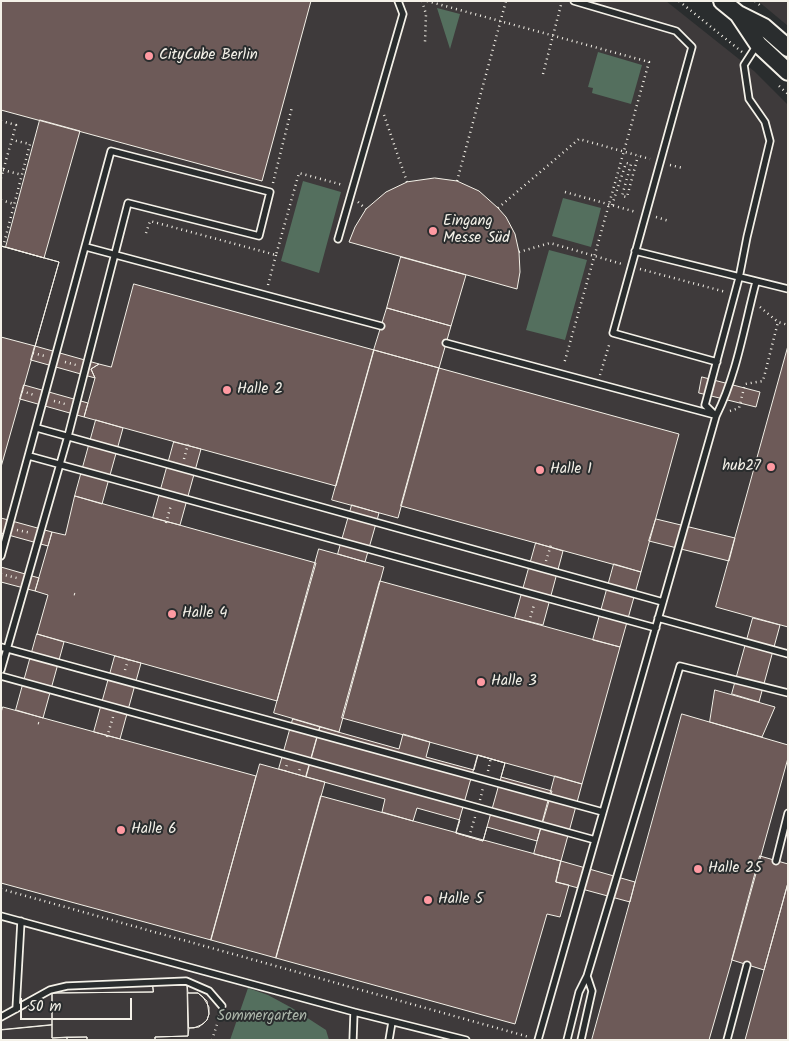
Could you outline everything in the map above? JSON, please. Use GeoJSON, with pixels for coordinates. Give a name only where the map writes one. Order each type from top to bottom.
{"type":"FeatureCollection","features":[{"type":"Feature","properties":{"kind":"main road"},"geometry":{"type":"LineString","coordinates":[[722,1],[738,14],[764,27],[788,48]]}},
{"type":"Feature","properties":{"kind":"main road"},"geometry":{"type":"LineString","coordinates":[[738,14],[754,51],[783,79]]}},
{"type":"Feature","properties":{"kind":"lane"},"geometry":{"type":"LineString","coordinates":[[338,239],[403,14],[398,1]]}},
{"type":"Feature","properties":{"kind":"lane"},"geometry":{"type":"LineString","coordinates":[[574,1],[676,30],[692,47],[613,333],[718,362]]}},
{"type":"Feature","properties":{"kind":"lane"},"geometry":{"type":"LineString","coordinates":[[716,416],[705,405],[739,278],[770,141],[765,122],[749,99],[744,65],[754,51]]}},
{"type":"Feature","properties":{"kind":"lane"},"geometry":{"type":"LineString","coordinates":[[1,556],[111,151],[270,192],[259,236],[128,203],[68,436],[4,648],[1,670]]}},
{"type":"Feature","properties":{"kind":"lane"},"geometry":{"type":"LineString","coordinates":[[86,247],[381,326]]}},
{"type":"Feature","properties":{"kind":"lane"},"geometry":{"type":"LineString","coordinates":[[635,251],[788,290]]}},
{"type":"Feature","properties":{"kind":"lane"},"geometry":{"type":"LineString","coordinates":[[538,1040],[716,416],[727,393],[733,374],[756,282]]}},
{"type":"Feature","properties":{"kind":"lane"},"geometry":{"type":"LineString","coordinates":[[446,343],[716,416]]}},
{"type":"Feature","properties":{"kind":"lane"},"geometry":{"type":"LineString","coordinates":[[37,428],[663,602]]}},
{"type":"Feature","properties":{"kind":"lane"},"geometry":{"type":"LineString","coordinates":[[29,456],[656,628]]}},
{"type":"Feature","properties":{"kind":"lane"},"geometry":{"type":"LineString","coordinates":[[658,618],[788,654]]}},
{"type":"Feature","properties":{"kind":"lane"},"geometry":{"type":"LineString","coordinates":[[4,648],[603,812]]}},
{"type":"Feature","properties":{"kind":"lane"},"geometry":{"type":"LineString","coordinates":[[566,1040],[579,992],[587,976],[680,666],[788,693]]}},
{"type":"Feature","properties":{"kind":"lane"},"geometry":{"type":"LineString","coordinates":[[1,676],[595,840]]}},
{"type":"Feature","properties":{"kind":"lane"},"geometry":{"type":"LineString","coordinates":[[776,861],[788,813]]}},
{"type":"Feature","properties":{"kind":"lane"},"geometry":{"type":"LineString","coordinates":[[1,916],[354,1012],[466,1040]]}},
{"type":"Feature","properties":{"kind":"lane"},"geometry":{"type":"LineString","coordinates":[[16,1009],[20,921]]}},
{"type":"Feature","properties":{"kind":"lane"},"geometry":{"type":"LineString","coordinates":[[727,1040],[747,965]]}},
{"type":"Feature","properties":{"kind":"lane"},"geometry":{"type":"LineString","coordinates":[[581,1040],[592,991],[587,976]]}},
{"type":"Feature","properties":{"kind":"lane"},"geometry":{"type":"LineString","coordinates":[[1,1018],[50,990],[67,986],[186,981],[209,991],[222,1006]]}},
{"type":"Feature","properties":{"kind":"lane"},"geometry":{"type":"LineString","coordinates":[[353,1040],[354,1012]]}},
{"type":"Feature","properties":{"kind":"lane"},"geometry":{"type":"LineString","coordinates":[[389,1040],[392,1022]]}},
{"type":"Feature","properties":{"kind":"path"},"geometry":{"type":"LineString","coordinates":[[422,1],[426,14],[424,42]]}},
{"type":"Feature","properties":{"kind":"path"},"geometry":{"type":"LineString","coordinates":[[427,1],[649,62],[561,373]]}},
{"type":"Feature","properties":{"kind":"path"},"geometry":{"type":"LineString","coordinates":[[457,181],[506,1]]}},
{"type":"Feature","properties":{"kind":"path"},"geometry":{"type":"LineString","coordinates":[[543,74],[562,1]]}},
{"type":"Feature","properties":{"kind":"path"},"geometry":{"type":"LineString","coordinates":[[679,1],[754,51]]}},
{"type":"Feature","properties":{"kind":"path"},"geometry":{"type":"LineString","coordinates":[[783,79],[788,94]]}},
{"type":"Feature","properties":{"kind":"path"},"geometry":{"type":"LineString","coordinates":[[379,98],[407,182]]}},
{"type":"Feature","properties":{"kind":"path"},"geometry":{"type":"LineString","coordinates":[[274,176],[292,107]]}},
{"type":"Feature","properties":{"kind":"path"},"geometry":{"type":"LineString","coordinates":[[1,121],[16,125],[1,178]]}},
{"type":"Feature","properties":{"kind":"path"},"geometry":{"type":"LineString","coordinates":[[498,208],[579,139],[638,156],[627,197],[622,196],[631,164],[626,163],[610,204]]}},
{"type":"Feature","properties":{"kind":"path"},"geometry":{"type":"LineString","coordinates":[[3,246],[30,144],[12,140]]}},
{"type":"Feature","properties":{"kind":"path"},"geometry":{"type":"LineString","coordinates":[[672,165],[683,168]]}},
{"type":"Feature","properties":{"kind":"path"},"geometry":{"type":"LineString","coordinates":[[3,170],[22,175]]}},
{"type":"Feature","properties":{"kind":"path"},"geometry":{"type":"LineString","coordinates":[[305,174],[343,185]]}},
{"type":"Feature","properties":{"kind":"path"},"geometry":{"type":"LineString","coordinates":[[565,192],[623,208]]}},
{"type":"Feature","properties":{"kind":"path"},"geometry":{"type":"LineString","coordinates":[[1,200],[14,204]]}},
{"type":"Feature","properties":{"kind":"path"},"geometry":{"type":"LineString","coordinates":[[657,217],[669,220]]}},
{"type":"Feature","properties":{"kind":"path"},"geometry":{"type":"LineString","coordinates":[[519,252],[550,243],[631,266]]}},
{"type":"Feature","properties":{"kind":"path"},"geometry":{"type":"LineString","coordinates":[[265,295],[276,255]]}},
{"type":"Feature","properties":{"kind":"path"},"geometry":{"type":"LineString","coordinates":[[642,270],[655,274]]}},
{"type":"Feature","properties":{"kind":"path"},"geometry":{"type":"LineString","coordinates":[[716,416],[739,408],[745,384],[763,381],[778,322]]}},
{"type":"Feature","properties":{"kind":"path"},"geometry":{"type":"LineString","coordinates":[[598,384],[613,333]]}},
{"type":"Feature","properties":{"kind":"path"},"geometry":{"type":"LineString","coordinates":[[183,462],[188,444]]}},
{"type":"Feature","properties":{"kind":"path"},"geometry":{"type":"LineString","coordinates":[[166,522],[174,496]]}},
{"type":"Feature","properties":{"kind":"path"},"geometry":{"type":"LineString","coordinates":[[9,528],[34,534]]}},
{"type":"Feature","properties":{"kind":"path"},"geometry":{"type":"LineString","coordinates":[[546,562],[550,544]]}},
{"type":"Feature","properties":{"kind":"path"},"geometry":{"type":"LineString","coordinates":[[529,622],[536,596]]}},
{"type":"Feature","properties":{"kind":"path"},"geometry":{"type":"LineString","coordinates":[[1,889],[538,1040]]}},
{"type":"Feature","properties":{"kind":"shaded area"},"geometry":{"type":"Polygon","coordinates":[[[1,1],[666,1],[754,71],[788,105],[788,1040],[1,1040],[1,1]]]}},
{"type":"Feature","properties":{"kind":"shaded area"},"geometry":{"type":"Polygon","coordinates":[[[758,1],[788,1],[788,26],[758,1]]]}},
{"type":"Feature","properties":{"kind":"green space"},"geometry":{"type":"Polygon","coordinates":[[[437,8],[460,14],[450,49],[437,8]]]}},
{"type":"Feature","properties":{"kind":"green space"},"geometry":{"type":"Polygon","coordinates":[[[598,52],[642,65],[631,104],[592,93],[593,88],[588,87],[598,52]]]}},
{"type":"Feature","properties":{"kind":"green space"},"geometry":{"type":"Polygon","coordinates":[[[303,181],[341,192],[319,273],[281,261],[303,181]]]}},
{"type":"Feature","properties":{"kind":"green space"},"geometry":{"type":"Polygon","coordinates":[[[563,198],[601,208],[591,247],[552,236],[563,198]]]}},
{"type":"Feature","properties":{"kind":"green space"},"geometry":{"type":"Polygon","coordinates":[[[549,250],[587,260],[565,340],[526,330],[549,250]]]}},
{"type":"Feature","properties":{"kind":"green space","name":"Sommergarten"},"geometry":{"type":"Polygon","coordinates":[[[248,988],[268,995],[292,1008],[326,1030],[329,1040],[230,1040],[248,988]]]}},
{"type":"Feature","properties":{"kind":"building","name":"CityCube Berlin"},"geometry":{"type":"Polygon","coordinates":[[[1,1],[311,1],[262,181],[1,110],[1,1]]]}},
{"type":"Feature","properties":{"kind":"building"},"geometry":{"type":"Polygon","coordinates":[[[40,120],[80,131],[44,258],[6,247],[40,120]]]}},
{"type":"Feature","properties":{"kind":"building","name":"Eingang Messe Süd"},"geometry":{"type":"Polygon","coordinates":[[[435,178],[457,181],[479,191],[506,217],[515,234],[519,252],[520,272],[517,289],[349,242],[355,227],[366,209],[386,192],[407,182],[435,178]]]}},
{"type":"Feature","properties":{"kind":"building"},"geometry":{"type":"Polygon","coordinates":[[[1,246],[59,262],[1,467],[1,246]]]}},
{"type":"Feature","properties":{"kind":"building"},"geometry":{"type":"Polygon","coordinates":[[[1,246],[59,262],[35,346],[1,337],[1,246]]]}},
{"type":"Feature","properties":{"kind":"building"},"geometry":{"type":"Polygon","coordinates":[[[401,257],[466,275],[451,326],[387,308],[401,257]]]}},
{"type":"Feature","properties":{"kind":"building","name":"Halle 2"},"geometry":{"type":"Polygon","coordinates":[[[134,284],[374,350],[336,486],[84,417],[95,378],[91,369],[99,364],[111,367],[134,284]]]}},
{"type":"Feature","properties":{"kind":"building"},"geometry":{"type":"Polygon","coordinates":[[[387,308],[451,326],[439,368],[374,350],[387,308]]]}},
{"type":"Feature","properties":{"kind":"building"},"geometry":{"type":"Polygon","coordinates":[[[35,346],[99,364],[91,369],[95,378],[31,360],[35,346]]]}},
{"type":"Feature","properties":{"kind":"building","name":"hub27"},"geometry":{"type":"Polygon","coordinates":[[[788,346],[788,627],[716,607],[788,346]]]}},
{"type":"Feature","properties":{"kind":"building"},"geometry":{"type":"Polygon","coordinates":[[[374,350],[439,368],[398,518],[332,500],[374,350]]]}},
{"type":"Feature","properties":{"kind":"building","name":"Halle 1"},"geometry":{"type":"Polygon","coordinates":[[[439,368],[679,434],[641,572],[401,506],[439,368]]]}},
{"type":"Feature","properties":{"kind":"building"},"geometry":{"type":"Polygon","coordinates":[[[702,377],[760,392],[756,407],[699,393],[702,377]]]}},
{"type":"Feature","properties":{"kind":"building"},"geometry":{"type":"Polygon","coordinates":[[[24,385],[88,403],[84,417],[20,399],[24,385]]]}},
{"type":"Feature","properties":{"kind":"building"},"geometry":{"type":"Polygon","coordinates":[[[96,420],[123,428],[102,504],[75,496],[96,420]]]}},
{"type":"Feature","properties":{"kind":"building"},"geometry":{"type":"Polygon","coordinates":[[[174,442],[201,449],[180,525],[153,518],[174,442]]]}},
{"type":"Feature","properties":{"kind":"building","name":"Halle 4"},"geometry":{"type":"Polygon","coordinates":[[[75,496],[316,563],[277,701],[37,634],[48,595],[35,591],[52,532],[65,535],[75,496]]]}},
{"type":"Feature","properties":{"kind":"building"},"geometry":{"type":"Polygon","coordinates":[[[352,505],[379,513],[365,562],[338,554],[352,505]]]}},
{"type":"Feature","properties":{"kind":"building"},"geometry":{"type":"Polygon","coordinates":[[[1,518],[52,532],[48,546],[1,533],[1,518]]]}},
{"type":"Feature","properties":{"kind":"building"},"geometry":{"type":"Polygon","coordinates":[[[656,519],[735,538],[729,561],[649,541],[656,519]]]}},
{"type":"Feature","properties":{"kind":"building"},"geometry":{"type":"Polygon","coordinates":[[[536,543],[563,551],[543,625],[515,618],[536,543]]]}},
{"type":"Feature","properties":{"kind":"building"},"geometry":{"type":"Polygon","coordinates":[[[319,549],[384,567],[339,732],[274,713],[319,549]]]}},
{"type":"Feature","properties":{"kind":"building"},"geometry":{"type":"Polygon","coordinates":[[[614,564],[641,572],[620,647],[593,640],[614,564]]]}},
{"type":"Feature","properties":{"kind":"building"},"geometry":{"type":"Polygon","coordinates":[[[1,567],[39,578],[35,591],[1,582],[1,567]]]}},
{"type":"Feature","properties":{"kind":"building","name":"Halle 3"},"geometry":{"type":"Polygon","coordinates":[[[380,581],[620,647],[582,784],[342,718],[380,581]]]}},
{"type":"Feature","properties":{"kind":"building"},"geometry":{"type":"Polygon","coordinates":[[[753,618],[780,625],[759,702],[732,694],[753,618]]]}},
{"type":"Feature","properties":{"kind":"building"},"geometry":{"type":"Polygon","coordinates":[[[37,634],[64,642],[43,718],[16,710],[37,634]]]}},
{"type":"Feature","properties":{"kind":"building"},"geometry":{"type":"Polygon","coordinates":[[[115,656],[141,663],[120,739],[94,732],[115,656]]]}},
{"type":"Feature","properties":{"kind":"building"},"geometry":{"type":"Polygon","coordinates":[[[715,690],[775,707],[762,737],[710,722],[715,690]]]}},
{"type":"Feature","properties":{"kind":"building","name":"Halle 6"},"geometry":{"type":"Polygon","coordinates":[[[3,707],[256,776],[211,940],[1,883],[1,713],[3,707]]]}},
{"type":"Feature","properties":{"kind":"building","name":"Halle 25"},"geometry":{"type":"Polygon","coordinates":[[[682,714],[788,745],[788,758],[709,1040],[592,1040],[682,714]]]}},
{"type":"Feature","properties":{"kind":"building"},"geometry":{"type":"Polygon","coordinates":[[[293,719],[320,727],[306,777],[279,769],[293,719]]]}},
{"type":"Feature","properties":{"kind":"building"},"geometry":{"type":"Polygon","coordinates":[[[320,727],[399,749],[403,734],[430,742],[426,757],[474,770],[478,755],[505,763],[501,777],[552,791],[537,841],[487,827],[483,841],[456,833],[460,820],[417,808],[413,821],[382,812],[385,799],[306,777],[320,727]]]}},
{"type":"Feature","properties":{"kind":"building"},"geometry":{"type":"Polygon","coordinates":[[[478,755],[505,763],[483,841],[456,833],[478,755]]]}},
{"type":"Feature","properties":{"kind":"building"},"geometry":{"type":"Polygon","coordinates":[[[260,764],[325,782],[276,958],[211,940],[260,764]]]}},
{"type":"Feature","properties":{"kind":"building"},"geometry":{"type":"Polygon","coordinates":[[[555,776],[582,784],[561,861],[534,854],[555,776]]]}},
{"type":"Feature","properties":{"kind":"building","name":"Halle 5"},"geometry":{"type":"Polygon","coordinates":[[[321,796],[561,861],[556,882],[569,885],[560,917],[547,914],[515,1024],[276,958],[321,796]]]}},
{"type":"Feature","properties":{"kind":"building"},"geometry":{"type":"Polygon","coordinates":[[[760,856],[788,864],[788,883],[764,970],[732,960],[760,856]]]}},
{"type":"Feature","properties":{"kind":"building"},"geometry":{"type":"Polygon","coordinates":[[[561,861],[635,882],[630,902],[556,882],[561,861]]]}},
{"type":"Feature","properties":{"kind":"building"},"geometry":{"type":"Polygon","coordinates":[[[788,883],[788,1040],[745,1040],[764,970],[788,883]]]}},
{"type":"Feature","properties":{"kind":"building"},"geometry":{"type":"Polygon","coordinates":[[[153,985],[187,985],[188,993],[198,993],[207,1001],[209,1014],[207,1020],[199,1027],[189,1028],[188,1036],[155,1037],[155,1040],[87,1040],[87,1037],[67,1037],[67,1040],[1,1040],[1,1030],[52,1025],[52,993],[153,992],[153,985]]]}},
{"type":"Feature","properties":{"kind":"building"},"geometry":{"type":"Polygon","coordinates":[[[153,985],[187,985],[188,1036],[155,1037],[155,1040],[87,1040],[87,1037],[52,1038],[52,993],[153,992],[153,985]]]}},
{"type":"Feature","properties":{"kind":"building"},"geometry":{"type":"Polygon","coordinates":[[[188,993],[198,993],[209,1007],[207,1020],[194,1028],[189,1028],[188,993]]]}},
{"type":"Feature","properties":{"kind":"building"},"geometry":{"type":"Polygon","coordinates":[[[52,1025],[52,1038],[67,1037],[67,1040],[1,1040],[1,1030],[52,1025]]]}},
{"type":"Feature","properties":{"kind":"place","name":"CityCube Berlin"},"geometry":{"type":"Point","coordinates":[149,56]}},
{"type":"Feature","properties":{"kind":"place","name":"Eingang Messe Süd"},"geometry":{"type":"Point","coordinates":[433,231]}},
{"type":"Feature","properties":{"kind":"place","name":"Halle 2"},"geometry":{"type":"Point","coordinates":[227,390]}},
{"type":"Feature","properties":{"kind":"place","name":"hub27"},"geometry":{"type":"Point","coordinates":[771,467]}},
{"type":"Feature","properties":{"kind":"place","name":"Halle 1"},"geometry":{"type":"Point","coordinates":[540,470]}},
{"type":"Feature","properties":{"kind":"place","name":"Halle 4"},"geometry":{"type":"Point","coordinates":[172,614]}},
{"type":"Feature","properties":{"kind":"place","name":"Halle 3"},"geometry":{"type":"Point","coordinates":[481,682]}},
{"type":"Feature","properties":{"kind":"place","name":"Halle 6"},"geometry":{"type":"Point","coordinates":[121,830]}},
{"type":"Feature","properties":{"kind":"place","name":"Halle 25"},"geometry":{"type":"Point","coordinates":[698,869]}},
{"type":"Feature","properties":{"kind":"place","name":"Halle 5"},"geometry":{"type":"Point","coordinates":[428,900]}}]}
